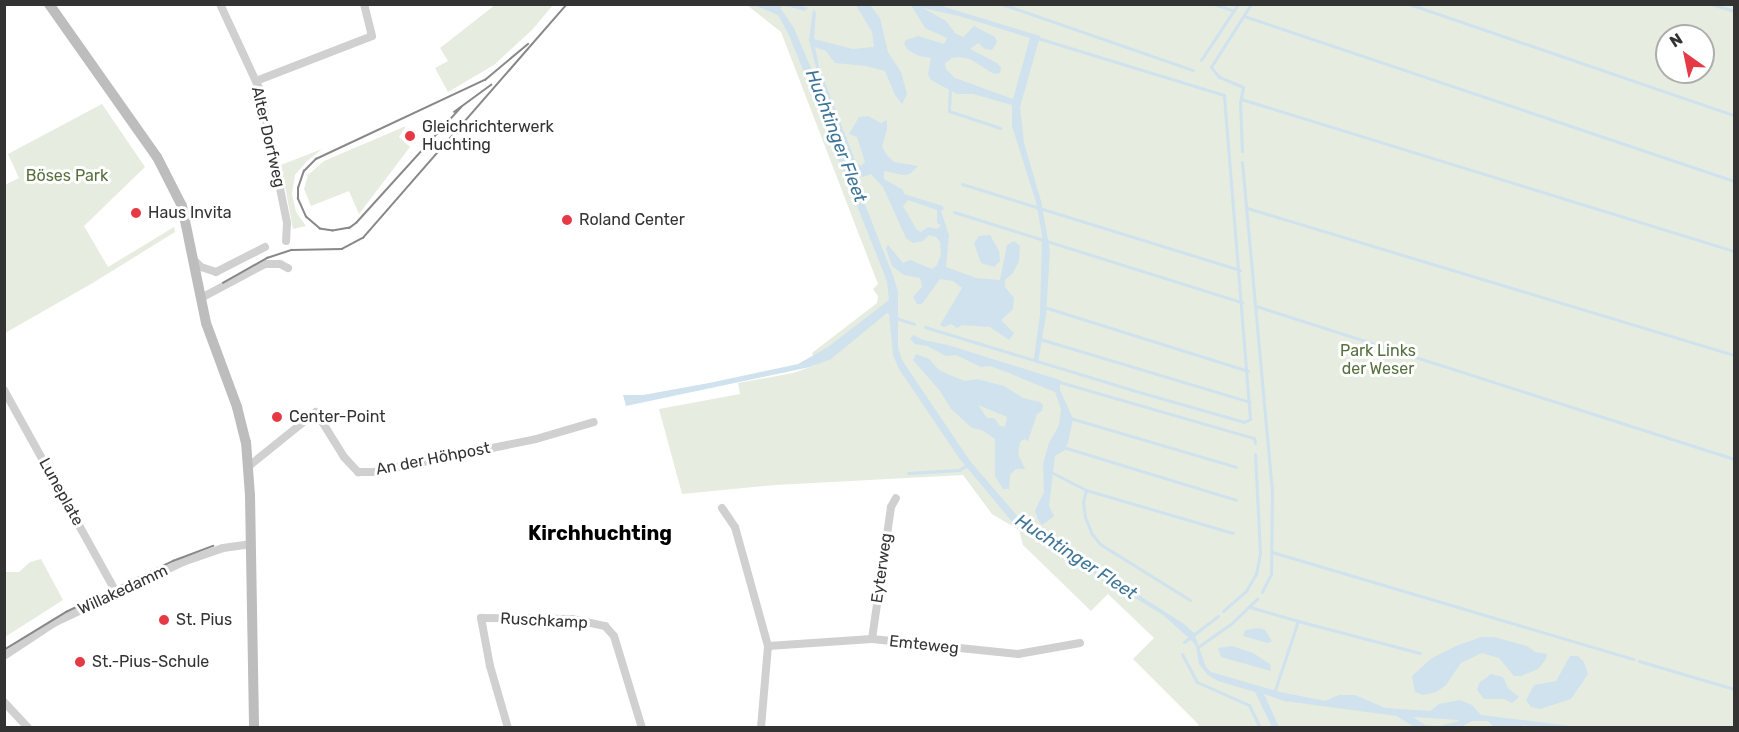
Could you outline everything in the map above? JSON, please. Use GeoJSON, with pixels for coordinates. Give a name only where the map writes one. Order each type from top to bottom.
{"type":"FeatureCollection","features":[{"type":"Feature","properties":{"kind":"main road"},"geometry":{"type":"LineString","coordinates":[[49,4],[168,176],[182,206],[210,334],[242,425],[249,466],[254,728]]}},
{"type":"Feature","properties":{"kind":"street","name":"Alter Dorfweg"},"geometry":{"type":"LineString","coordinates":[[220,4],[256,81],[266,113],[287,223],[286,241]]}},
{"type":"Feature","properties":{"kind":"street"},"geometry":{"type":"LineString","coordinates":[[256,81],[372,36],[364,4]]}},
{"type":"Feature","properties":{"kind":"street"},"geometry":{"type":"LineString","coordinates":[[194,260],[201,267],[216,272],[265,247]]}},
{"type":"Feature","properties":{"kind":"street"},"geometry":{"type":"LineString","coordinates":[[201,298],[265,264],[280,264],[288,268]]}},
{"type":"Feature","properties":{"kind":"street","name":"Luneplate"},"geometry":{"type":"LineString","coordinates":[[4,390],[117,594]]}},
{"type":"Feature","properties":{"kind":"street","name":"An der Höhpost"},"geometry":{"type":"LineString","coordinates":[[249,466],[316,412],[344,457],[358,472],[374,472],[536,439],[594,422]]}},
{"type":"Feature","properties":{"kind":"street","name":"Eyterweg"},"geometry":{"type":"LineString","coordinates":[[872,639],[891,507],[896,498]]}},
{"type":"Feature","properties":{"kind":"street"},"geometry":{"type":"LineString","coordinates":[[722,508],[735,527],[768,646],[761,728]]}},
{"type":"Feature","properties":{"kind":"street","name":"Willakedamm"},"geometry":{"type":"LineString","coordinates":[[4,656],[54,623],[193,559],[223,548],[250,544]]}},
{"type":"Feature","properties":{"kind":"street","name":"Ruschkamp"},"geometry":{"type":"LineString","coordinates":[[508,728],[490,666],[481,618],[572,619],[605,626],[614,636],[642,728]]}},
{"type":"Feature","properties":{"kind":"street","name":"Emteweg"},"geometry":{"type":"LineString","coordinates":[[768,646],[872,639],[1017,654],[1080,643]]}},
{"type":"Feature","properties":{"kind":"street"},"geometry":{"type":"LineString","coordinates":[[4,702],[28,728]]}},
{"type":"Feature","properties":{"kind":"green space"},"geometry":{"type":"Polygon","coordinates":[[[495,5],[553,5],[532,30],[494,65],[448,92],[435,68],[448,61],[440,48],[495,5]]]}},
{"type":"Feature","properties":{"kind":"green space","name":"Park Links der Weser"},"geometry":{"type":"Polygon","coordinates":[[[747,5],[1734,5],[1734,727],[1196,727],[1199,725],[1133,659],[1154,638],[1108,594],[1091,611],[1023,545],[1019,530],[992,514],[963,475],[775,485],[682,494],[659,409],[740,394],[738,383],[793,373],[816,365],[812,353],[877,303],[878,296],[873,289],[878,284],[781,32],[747,5]]]}},
{"type":"Feature","properties":{"kind":"green space","name":"Böses Park"},"geometry":{"type":"Polygon","coordinates":[[[102,104],[145,167],[84,226],[108,267],[174,227],[175,232],[91,284],[5,333],[5,185],[19,178],[8,154],[102,104]]]}},
{"type":"Feature","properties":{"kind":"green space"},"geometry":{"type":"Polygon","coordinates":[[[406,126],[399,137],[410,147],[359,214],[349,191],[311,206],[304,189],[308,175],[324,161],[406,126]]]}},
{"type":"Feature","properties":{"kind":"green space"},"geometry":{"type":"Polygon","coordinates":[[[322,149],[295,175],[292,194],[296,212],[306,226],[293,229],[281,165],[322,149]]]}},
{"type":"Feature","properties":{"kind":"green space"},"geometry":{"type":"Polygon","coordinates":[[[41,559],[63,600],[5,637],[5,572],[19,572],[30,562],[41,559]]]}},
{"type":"Feature","properties":{"kind":"water","name":"Huchtinger Fleet"},"geometry":{"type":"Polygon","coordinates":[[[754,5],[799,5],[808,8],[804,11],[782,6],[781,9],[794,28],[813,73],[894,278],[898,292],[898,347],[902,360],[970,461],[1019,518],[1184,624],[1194,633],[1206,667],[1211,672],[1280,692],[1325,701],[1339,695],[1355,695],[1385,708],[1430,711],[1439,704],[1460,700],[1472,705],[1481,715],[1579,727],[1524,725],[1522,727],[1494,727],[1488,721],[1472,721],[1461,727],[1414,727],[1397,716],[1284,701],[1264,694],[1279,727],[1272,727],[1255,692],[1218,681],[1208,675],[1199,664],[1196,646],[1163,615],[1014,524],[959,458],[899,369],[893,355],[889,314],[887,313],[831,359],[810,367],[626,406],[623,395],[643,395],[798,364],[828,347],[889,300],[887,281],[789,35],[778,15],[754,5]],[[1413,717],[1425,725],[1440,726],[1459,720],[1413,717]]]}},
{"type":"Feature","properties":{"kind":"water"},"geometry":{"type":"Polygon","coordinates":[[[856,5],[870,5],[880,18],[888,52],[901,72],[907,94],[902,104],[895,95],[885,71],[866,66],[835,63],[826,51],[815,47],[819,67],[856,163],[861,166],[865,162],[857,137],[849,134],[859,117],[868,116],[881,123],[887,120],[887,130],[882,146],[886,154],[894,162],[918,166],[910,174],[884,171],[884,179],[903,190],[904,194],[943,206],[944,209],[941,211],[949,235],[946,267],[976,278],[1000,280],[1007,245],[1014,241],[1020,246],[1019,261],[1013,273],[1005,280],[1005,287],[1014,298],[1013,309],[1001,320],[1014,333],[1009,340],[990,327],[962,325],[957,328],[951,324],[944,327],[940,325],[962,288],[953,281],[940,279],[922,304],[917,304],[913,297],[922,287],[920,278],[904,275],[892,266],[886,248],[888,245],[903,263],[910,260],[932,269],[937,265],[941,255],[940,242],[936,237],[929,235],[923,241],[913,243],[906,238],[883,187],[871,174],[862,177],[856,173],[819,79],[809,40],[813,9],[816,12],[814,39],[853,49],[874,47],[872,32],[856,5]],[[908,200],[903,206],[917,230],[921,232],[928,227],[937,229],[941,225],[937,223],[937,210],[908,200]]]}},
{"type":"Feature","properties":{"kind":"water"},"geometry":{"type":"Polygon","coordinates":[[[911,5],[938,5],[1040,36],[1020,107],[1024,143],[1041,201],[1050,251],[1046,315],[1038,363],[1034,358],[1040,315],[1042,235],[1036,202],[1012,126],[1012,105],[973,94],[957,94],[931,80],[928,74],[931,58],[919,56],[908,50],[904,44],[906,40],[918,36],[944,44],[947,38],[925,28],[911,5]],[[923,8],[946,21],[955,33],[963,37],[974,26],[995,37],[997,42],[992,50],[985,49],[978,43],[970,49],[997,63],[1001,68],[1000,73],[994,74],[970,59],[959,57],[952,58],[945,63],[946,69],[955,78],[1013,99],[1030,38],[959,16],[923,8]]]}},
{"type":"Feature","properties":{"kind":"water"},"geometry":{"type":"Polygon","coordinates":[[[990,235],[999,251],[1000,261],[994,267],[981,263],[974,243],[979,236],[990,235]]]}},
{"type":"Feature","properties":{"kind":"water"},"geometry":{"type":"Polygon","coordinates":[[[913,335],[923,340],[948,345],[1060,380],[1060,390],[1073,419],[1065,450],[1055,456],[1049,506],[1054,516],[1048,521],[1042,525],[1035,511],[1044,492],[1043,464],[1049,443],[1059,425],[1061,409],[1055,392],[990,366],[981,367],[956,355],[946,356],[927,346],[915,344],[910,339],[913,335]]]}},
{"type":"Feature","properties":{"kind":"water"},"geometry":{"type":"Polygon","coordinates":[[[916,354],[929,359],[939,370],[952,376],[965,381],[977,379],[1004,386],[1023,398],[1040,402],[1043,405],[1042,411],[1037,414],[1028,441],[1024,439],[1020,442],[1018,454],[1025,469],[1016,469],[1010,475],[1009,489],[1003,489],[995,476],[995,439],[982,430],[972,428],[951,409],[940,391],[913,360],[916,354]],[[978,405],[987,418],[994,418],[1000,426],[1005,427],[1007,417],[978,405]]]}},
{"type":"Feature","properties":{"kind":"water"},"geometry":{"type":"Polygon","coordinates":[[[1259,628],[1265,630],[1272,641],[1268,643],[1243,636],[1245,630],[1259,628]]]}},
{"type":"Feature","properties":{"kind":"water"},"geometry":{"type":"Polygon","coordinates":[[[1481,637],[1494,637],[1527,646],[1535,652],[1547,654],[1546,659],[1538,669],[1521,676],[1514,676],[1499,658],[1482,653],[1461,663],[1446,685],[1436,692],[1423,695],[1415,692],[1412,676],[1432,658],[1481,637]]]}},
{"type":"Feature","properties":{"kind":"water"},"geometry":{"type":"Polygon","coordinates":[[[1232,646],[1253,653],[1270,664],[1271,671],[1221,657],[1218,648],[1232,646]]]}},
{"type":"Feature","properties":{"kind":"water"},"geometry":{"type":"Polygon","coordinates":[[[1570,656],[1578,656],[1584,662],[1588,674],[1571,699],[1540,709],[1531,707],[1526,700],[1534,685],[1556,681],[1570,656]]]}},
{"type":"Feature","properties":{"kind":"water"},"geometry":{"type":"Polygon","coordinates":[[[1491,674],[1503,677],[1508,688],[1519,697],[1512,703],[1504,699],[1484,699],[1477,690],[1479,683],[1491,674]]]}},
{"type":"Feature","properties":{"kind":"waterway"},"geometry":{"type":"LineString","coordinates":[[1002,4],[1193,70]]}},
{"type":"Feature","properties":{"kind":"waterway"},"geometry":{"type":"LineString","coordinates":[[1214,4],[1234,11]]}},
{"type":"Feature","properties":{"kind":"waterway"},"geometry":{"type":"LineString","coordinates":[[1201,60],[1238,4]]}},
{"type":"Feature","properties":{"kind":"waterway"},"geometry":{"type":"LineString","coordinates":[[1242,151],[1240,103],[1243,87],[1219,77],[1211,67],[1251,4]]}},
{"type":"Feature","properties":{"kind":"waterway"},"geometry":{"type":"LineString","coordinates":[[1409,4],[1734,115]]}},
{"type":"Feature","properties":{"kind":"waterway"},"geometry":{"type":"LineString","coordinates":[[1711,4],[1734,11]]}},
{"type":"Feature","properties":{"kind":"waterway"},"geometry":{"type":"LineString","coordinates":[[1244,16],[1734,181]]}},
{"type":"Feature","properties":{"kind":"waterway"},"geometry":{"type":"LineString","coordinates":[[925,327],[1244,422],[1250,419],[1224,95],[1038,38]]}},
{"type":"Feature","properties":{"kind":"waterway"},"geometry":{"type":"LineString","coordinates":[[950,89],[949,111],[1000,128]]}},
{"type":"Feature","properties":{"kind":"waterway"},"geometry":{"type":"LineString","coordinates":[[1241,99],[1734,251]]}},
{"type":"Feature","properties":{"kind":"waterway"},"geometry":{"type":"LineString","coordinates":[[1242,162],[1272,493],[1271,574],[1262,592]]}},
{"type":"Feature","properties":{"kind":"waterway"},"geometry":{"type":"LineString","coordinates":[[962,184],[1240,270]]}},
{"type":"Feature","properties":{"kind":"waterway"},"geometry":{"type":"LineString","coordinates":[[1247,208],[1734,355]]}},
{"type":"Feature","properties":{"kind":"waterway"},"geometry":{"type":"LineString","coordinates":[[954,212],[1242,302]]}},
{"type":"Feature","properties":{"kind":"waterway"},"geometry":{"type":"LineString","coordinates":[[1256,306],[1734,459]]}},
{"type":"Feature","properties":{"kind":"waterway"},"geometry":{"type":"LineString","coordinates":[[1044,307],[1248,371]]}},
{"type":"Feature","properties":{"kind":"waterway"},"geometry":{"type":"LineString","coordinates":[[896,318],[914,324]]}},
{"type":"Feature","properties":{"kind":"waterway"},"geometry":{"type":"LineString","coordinates":[[1040,339],[1250,402]]}},
{"type":"Feature","properties":{"kind":"waterway"},"geometry":{"type":"LineString","coordinates":[[1056,381],[1254,438],[1255,443]]}},
{"type":"Feature","properties":{"kind":"waterway"},"geometry":{"type":"LineString","coordinates":[[1070,418],[1236,467]]}},
{"type":"Feature","properties":{"kind":"waterway"},"geometry":{"type":"LineString","coordinates":[[1063,447],[1236,500]]}},
{"type":"Feature","properties":{"kind":"waterway"},"geometry":{"type":"LineString","coordinates":[[1223,611],[1246,591],[1256,574],[1260,553],[1255,454]]}},
{"type":"Feature","properties":{"kind":"waterway"},"geometry":{"type":"LineString","coordinates":[[908,473],[959,470],[967,465]]}},
{"type":"Feature","properties":{"kind":"waterway"},"geometry":{"type":"LineString","coordinates":[[1049,471],[1086,490],[1233,533]]}},
{"type":"Feature","properties":{"kind":"waterway"},"geometry":{"type":"LineString","coordinates":[[1086,490],[1083,502],[1085,517],[1092,534],[1100,544],[1190,600]]}},
{"type":"Feature","properties":{"kind":"waterway"},"geometry":{"type":"LineString","coordinates":[[1272,552],[1633,659]]}},
{"type":"Feature","properties":{"kind":"waterway"},"geometry":{"type":"LineString","coordinates":[[1198,647],[1232,623],[1257,599]]}},
{"type":"Feature","properties":{"kind":"waterway"},"geometry":{"type":"LineString","coordinates":[[1250,607],[1298,621]]}},
{"type":"Feature","properties":{"kind":"waterway"},"geometry":{"type":"LineString","coordinates":[[1184,642],[1218,616]]}},
{"type":"Feature","properties":{"kind":"waterway"},"geometry":{"type":"LineString","coordinates":[[1274,693],[1298,621],[1420,653]]}},
{"type":"Feature","properties":{"kind":"waterway"},"geometry":{"type":"LineString","coordinates":[[1182,654],[1197,682],[1249,705],[1260,728]]}},
{"type":"Feature","properties":{"kind":"waterway"},"geometry":{"type":"LineString","coordinates":[[1639,661],[1734,689]]}},
{"type":"Feature","properties":{"kind":"tram line"},"geometry":{"type":"LineString","coordinates":[[223,283],[267,258],[292,250],[342,249],[363,238],[567,4]]}},
{"type":"Feature","properties":{"kind":"tram line"},"geometry":{"type":"LineString","coordinates":[[462,107],[350,228],[333,231],[320,229],[306,217],[298,199],[298,188],[304,171],[316,159],[485,80],[528,44]]}},
{"type":"Feature","properties":{"kind":"tram line"},"geometry":{"type":"LineString","coordinates":[[454,112],[491,85]]}},
{"type":"Feature","properties":{"kind":"tram line"},"geometry":{"type":"LineString","coordinates":[[4,650],[66,612],[173,561],[213,546]]}},
{"type":"Feature","properties":{"kind":"place","name":"Gleichrichterwerk Huchting"},"geometry":{"type":"Point","coordinates":[410,136]}},
{"type":"Feature","properties":{"kind":"place","name":"Haus Invita"},"geometry":{"type":"Point","coordinates":[136,213]}},
{"type":"Feature","properties":{"kind":"place","name":"Roland Center"},"geometry":{"type":"Point","coordinates":[567,220]}},
{"type":"Feature","properties":{"kind":"place","name":"Center-Point"},"geometry":{"type":"Point","coordinates":[277,417]}},
{"type":"Feature","properties":{"kind":"place","name":"St. Pius"},"geometry":{"type":"Point","coordinates":[164,620]}},
{"type":"Feature","properties":{"kind":"place","name":"St.-Pius-Schule"},"geometry":{"type":"Point","coordinates":[80,662]}},
{"type":"Feature","properties":{"kind":"district","name":"Kirchhuchting"},"geometry":{"type":"Point","coordinates":[600,533]}}]}
